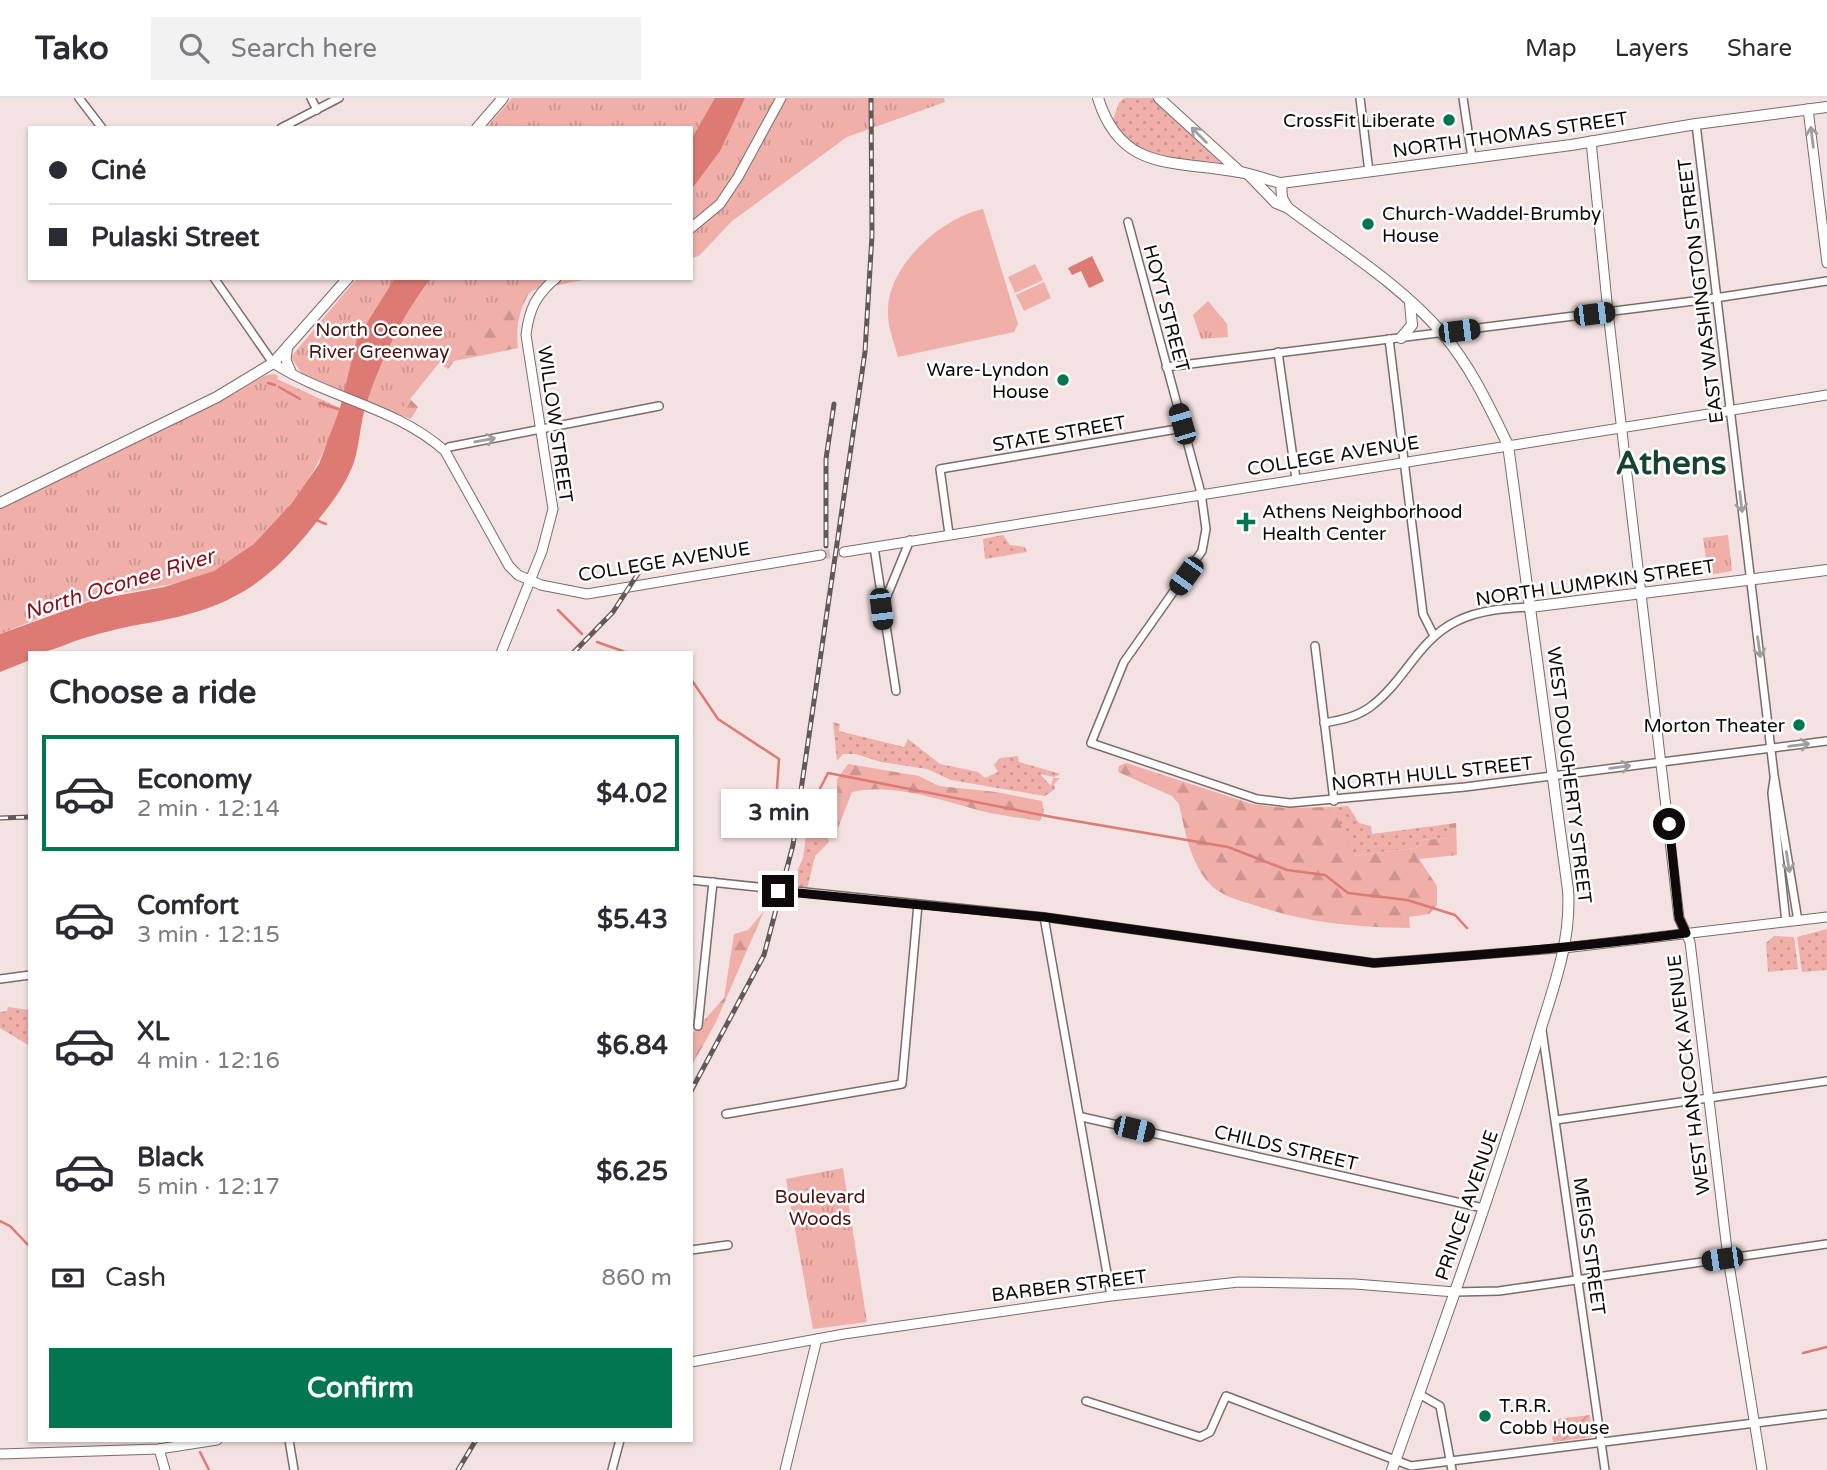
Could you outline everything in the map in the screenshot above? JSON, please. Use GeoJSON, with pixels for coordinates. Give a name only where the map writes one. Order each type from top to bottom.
{"type":"FeatureCollection","features":[{"type":"Feature","properties":{"kind":"main road"},"geometry":{"type":"LineString","coordinates":[[479,126],[503,98]]}},
{"type":"Feature","properties":{"kind":"main road"},"geometry":{"type":"LineString","coordinates":[[1098,98],[1105,122],[1119,140],[1135,153],[1152,160],[1244,174],[1281,183],[1282,198],[1288,208]]}},
{"type":"Feature","properties":{"kind":"main road","name":"WEST DOUGHERTY STREET"},"geometry":{"type":"LineString","coordinates":[[1159,98],[1276,203],[1288,208],[1410,302],[1443,333],[1485,394],[1508,445],[1569,900],[1570,917],[1564,948]]}},
{"type":"Feature","properties":{"kind":"main road","name":"NORTH THOMAS STREET"},"geometry":{"type":"LineString","coordinates":[[1281,183],[1827,107]]}},
{"type":"Feature","properties":{"kind":"main road"},"geometry":{"type":"LineString","coordinates":[[0,503],[217,397],[273,363],[346,280]]}},
{"type":"Feature","properties":{"kind":"main road"},"geometry":{"type":"LineString","coordinates":[[1401,338],[1412,325],[1410,302]]}},
{"type":"Feature","properties":{"kind":"main road","name":"NORTH LUMPKIN STREET"},"geometry":{"type":"LineString","coordinates":[[1530,607],[1827,570]]}},
{"type":"Feature","properties":{"kind":"main road","name":"PRINCE AVENUE"},"geometry":{"type":"LineString","coordinates":[[1393,1465],[1483,1208],[1564,948]]}},
{"type":"Feature","properties":{"kind":"street"},"geometry":{"type":"LineString","coordinates":[[79,98],[100,126]]}},
{"type":"Feature","properties":{"kind":"street"},"geometry":{"type":"LineString","coordinates":[[311,98],[317,110]]}},
{"type":"Feature","properties":{"kind":"street"},"geometry":{"type":"LineString","coordinates":[[285,126],[339,98]]}},
{"type":"Feature","properties":{"kind":"street"},"geometry":{"type":"LineString","coordinates":[[693,226],[720,204],[738,177],[781,98]]}},
{"type":"Feature","properties":{"kind":"street"},"geometry":{"type":"LineString","coordinates":[[1360,98],[1369,172]]}},
{"type":"Feature","properties":{"kind":"street"},"geometry":{"type":"LineString","coordinates":[[1463,98],[1472,158]]}},
{"type":"Feature","properties":{"kind":"street"},"geometry":{"type":"LineString","coordinates":[[1808,109],[1827,262]]}},
{"type":"Feature","properties":{"kind":"street","name":"EAST WASHINGTON STREET"},"geometry":{"type":"LineString","coordinates":[[1696,124],[1774,775]]}},
{"type":"Feature","properties":{"kind":"street","name":"WEST HANCOCK AVENUE"},"geometry":{"type":"LineString","coordinates":[[1591,141],[1608,312],[1679,918],[1690,942],[1728,1258],[1762,1470]]}},
{"type":"Feature","properties":{"kind":"street","name":"HOYT STREET"},"geometry":{"type":"LineString","coordinates":[[1091,743],[1124,662],[1197,561],[1206,528],[1201,493],[1128,222]]}},
{"type":"Feature","properties":{"kind":"street"},"geometry":{"type":"LineString","coordinates":[[215,280],[273,363]]}},
{"type":"Feature","properties":{"kind":"street","name":"WILLOW STREET"},"geometry":{"type":"LineString","coordinates":[[502,651],[548,534],[553,509],[526,335],[528,314],[534,300],[554,280]]}},
{"type":"Feature","properties":{"kind":"street"},"geometry":{"type":"LineString","coordinates":[[1166,367],[1718,298],[1827,281]]}},
{"type":"Feature","properties":{"kind":"street"},"geometry":{"type":"LineString","coordinates":[[1389,339],[1423,614],[1434,636]]}},
{"type":"Feature","properties":{"kind":"street"},"geometry":{"type":"LineString","coordinates":[[288,345],[286,360],[293,376]]}},
{"type":"Feature","properties":{"kind":"street"},"geometry":{"type":"LineString","coordinates":[[1278,352],[1296,479]]}},
{"type":"Feature","properties":{"kind":"street","name":"COLLEGE AVENUE"},"geometry":{"type":"LineString","coordinates":[[273,363],[293,376],[421,432],[445,451],[496,547],[509,566],[530,581],[554,590],[587,594],[821,555]]}},
{"type":"Feature","properties":{"kind":"street","name":"COLLEGE AVENUE"},"geometry":{"type":"LineString","coordinates":[[844,552],[1201,493],[1827,396]]}},
{"type":"Feature","properties":{"kind":"street"},"geometry":{"type":"LineString","coordinates":[[445,451],[449,447],[659,407]]}},
{"type":"Feature","properties":{"kind":"street","name":"STATE STREET"},"geometry":{"type":"LineString","coordinates":[[949,534],[940,469],[1183,428]]}},
{"type":"Feature","properties":{"kind":"street"},"geometry":{"type":"LineString","coordinates":[[881,609],[911,540]]}},
{"type":"Feature","properties":{"kind":"street"},"geometry":{"type":"LineString","coordinates":[[874,547],[881,609],[896,691]]}},
{"type":"Feature","properties":{"kind":"street","name":"NORTH LUMPKIN STREET"},"geometry":{"type":"LineString","coordinates":[[1324,723],[1352,717],[1377,702],[1434,636],[1472,615],[1530,607]]}},
{"type":"Feature","properties":{"kind":"street"},"geometry":{"type":"LineString","coordinates":[[1315,646],[1334,801]]}},
{"type":"Feature","properties":{"kind":"street","name":"NORTH HULL STREET"},"geometry":{"type":"LineString","coordinates":[[1091,743],[1257,799],[1290,803],[1334,801],[1827,741]]}},
{"type":"Feature","properties":{"kind":"street"},"geometry":{"type":"LineString","coordinates":[[1774,775],[1798,921]]}},
{"type":"Feature","properties":{"kind":"street"},"geometry":{"type":"LineString","coordinates":[[1774,775],[1772,793],[1786,922]]}},
{"type":"Feature","properties":{"kind":"street"},"geometry":{"type":"LineString","coordinates":[[693,880],[1044,917],[1374,963],[1564,948],[1827,917]]}},
{"type":"Feature","properties":{"kind":"street"},"geometry":{"type":"LineString","coordinates":[[698,1026],[713,882]]}},
{"type":"Feature","properties":{"kind":"street"},"geometry":{"type":"LineString","coordinates":[[726,1114],[902,1084],[905,1079],[918,904]]}},
{"type":"Feature","properties":{"kind":"street"},"geometry":{"type":"LineString","coordinates":[[1044,917],[1082,1117],[1111,1296]]}},
{"type":"Feature","properties":{"kind":"street"},"geometry":{"type":"LineString","coordinates":[[0,979],[28,975]]}},
{"type":"Feature","properties":{"kind":"street","name":"MEIGS STREET"},"geometry":{"type":"LineString","coordinates":[[1541,1026],[1605,1470]]}},
{"type":"Feature","properties":{"kind":"street"},"geometry":{"type":"LineString","coordinates":[[1556,1120],[1827,1081]]}},
{"type":"Feature","properties":{"kind":"street","name":"CHILDS STREET"},"geometry":{"type":"LineString","coordinates":[[1082,1117],[1483,1208]]}},
{"type":"Feature","properties":{"kind":"street"},"geometry":{"type":"LineString","coordinates":[[1455,1292],[1470,1294],[1827,1244]]}},
{"type":"Feature","properties":{"kind":"street"},"geometry":{"type":"LineString","coordinates":[[693,1250],[728,1245]]}},
{"type":"Feature","properties":{"kind":"street","name":"BARBER STREET"},"geometry":{"type":"LineString","coordinates":[[693,1362],[817,1339],[1111,1296],[1238,1282],[1355,1284],[1455,1292]]}},
{"type":"Feature","properties":{"kind":"street"},"geometry":{"type":"LineString","coordinates":[[785,1470],[817,1339]]}},
{"type":"Feature","properties":{"kind":"street"},"geometry":{"type":"LineString","coordinates":[[1419,1394],[1440,1406],[1451,1466]]}},
{"type":"Feature","properties":{"kind":"street"},"geometry":{"type":"LineString","coordinates":[[1086,1401],[1200,1437],[1210,1432],[1226,1396],[1393,1465],[1411,1466],[1451,1466],[1827,1414]]}},
{"type":"Feature","properties":{"kind":"street"},"geometry":{"type":"LineString","coordinates":[[0,1454],[159,1449],[204,1442]]}},
{"type":"Feature","properties":{"kind":"street"},"geometry":{"type":"LineString","coordinates":[[289,1442],[294,1470]]}},
{"type":"Feature","properties":{"kind":"street"},"geometry":{"type":"LineString","coordinates":[[612,1470],[619,1442]]}},
{"type":"Feature","properties":{"kind":"street"},"geometry":{"type":"LineString","coordinates":[[159,1449],[165,1470]]}},
{"type":"Feature","properties":{"kind":"green space"},"geometry":{"type":"Polygon","coordinates":[[[512,98],[944,98],[945,102],[847,137],[732,221],[699,256],[693,258],[693,126],[488,126],[512,98]]]}},
{"type":"Feature","properties":{"kind":"green space"},"geometry":{"type":"Polygon","coordinates":[[[1124,98],[1154,98],[1225,167],[1143,153],[1111,125],[1119,103],[1124,98]]]}},
{"type":"Feature","properties":{"kind":"green space"},"geometry":{"type":"Polygon","coordinates":[[[983,209],[1018,324],[1014,332],[898,357],[888,315],[891,292],[897,276],[920,246],[935,233],[967,214],[983,209]]]}},
{"type":"Feature","properties":{"kind":"green space"},"geometry":{"type":"Polygon","coordinates":[[[1035,264],[1043,280],[1015,293],[1008,277],[1035,264]]]}},
{"type":"Feature","properties":{"kind":"green space","name":"North Oconee River Greenway"},"geometry":{"type":"Polygon","coordinates":[[[355,280],[582,280],[534,290],[438,355],[399,413],[304,377],[291,357],[355,280]]]}},
{"type":"Feature","properties":{"kind":"green space"},"geometry":{"type":"Polygon","coordinates":[[[537,281],[520,313],[518,348],[454,361],[448,369],[439,363],[410,399],[418,407],[411,419],[367,403],[379,372],[537,281]]]}},
{"type":"Feature","properties":{"kind":"green space"},"geometry":{"type":"Polygon","coordinates":[[[1044,282],[1051,298],[1024,311],[1016,295],[1044,282]]]}},
{"type":"Feature","properties":{"kind":"green space"},"geometry":{"type":"Polygon","coordinates":[[[1208,301],[1227,324],[1228,337],[1201,339],[1193,315],[1208,301]]]}},
{"type":"Feature","properties":{"kind":"green space"},"geometry":{"type":"Polygon","coordinates":[[[263,376],[278,376],[277,379],[340,408],[332,432],[309,479],[277,523],[238,557],[216,570],[175,583],[92,600],[0,634],[0,508],[229,396],[263,376]]]}},
{"type":"Feature","properties":{"kind":"green space"},"geometry":{"type":"Polygon","coordinates":[[[1003,535],[1010,545],[1025,547],[1027,552],[985,559],[983,539],[1003,535]]]}},
{"type":"Feature","properties":{"kind":"green space"},"geometry":{"type":"Polygon","coordinates":[[[1728,535],[1732,571],[1708,575],[1703,538],[1728,535]]]}},
{"type":"Feature","properties":{"kind":"green space"},"geometry":{"type":"Polygon","coordinates":[[[833,722],[840,724],[839,731],[904,747],[908,739],[940,764],[978,772],[985,778],[998,772],[994,765],[1000,758],[1018,756],[1019,762],[1061,774],[1054,777],[1040,774],[1051,786],[1053,778],[1060,778],[1054,784],[1055,789],[1045,796],[951,780],[927,769],[881,762],[856,754],[843,754],[837,761],[833,722]]]}},
{"type":"Feature","properties":{"kind":"green space"},"geometry":{"type":"Polygon","coordinates":[[[1126,763],[1252,804],[1285,808],[1333,807],[1354,856],[1416,848],[1422,840],[1450,838],[1449,824],[1456,823],[1457,855],[1419,859],[1437,886],[1437,905],[1429,914],[1409,917],[1410,928],[1330,923],[1291,916],[1228,896],[1213,887],[1197,866],[1179,804],[1172,796],[1118,772],[1119,766],[1126,763]]]}},
{"type":"Feature","properties":{"kind":"green space"},"geometry":{"type":"Polygon","coordinates":[[[848,764],[919,776],[939,786],[996,792],[1042,801],[1044,812],[1040,821],[986,812],[903,791],[869,790],[852,792],[838,828],[837,779],[848,764]]]}},
{"type":"Feature","properties":{"kind":"green space"},"geometry":{"type":"Polygon","coordinates":[[[821,791],[824,792],[815,811],[821,817],[829,842],[815,856],[807,889],[791,885],[803,858],[811,802],[821,791]]]}},
{"type":"Feature","properties":{"kind":"green space"},"geometry":{"type":"Polygon","coordinates":[[[1348,806],[1359,823],[1371,826],[1372,834],[1449,824],[1451,838],[1422,840],[1416,848],[1353,856],[1333,807],[1348,806]]]}},
{"type":"Feature","properties":{"kind":"green space"},"geometry":{"type":"Polygon","coordinates":[[[764,911],[716,1022],[693,1063],[693,1033],[724,998],[734,934],[748,930],[764,911]]]}},
{"type":"Feature","properties":{"kind":"green space"},"geometry":{"type":"Polygon","coordinates":[[[1827,929],[1827,970],[1802,972],[1797,937],[1827,929]]]}},
{"type":"Feature","properties":{"kind":"green space"},"geometry":{"type":"Polygon","coordinates":[[[1774,936],[1794,937],[1798,969],[1768,972],[1766,943],[1774,936]]]}},
{"type":"Feature","properties":{"kind":"green space"},"geometry":{"type":"Polygon","coordinates":[[[8,1007],[28,1010],[28,1045],[0,1028],[0,1012],[7,1011],[8,1007]]]}},
{"type":"Feature","properties":{"kind":"green space","name":"Boulevard Woods"},"geometry":{"type":"Polygon","coordinates":[[[843,1168],[867,1322],[813,1329],[786,1179],[843,1168]]]}},
{"type":"Feature","properties":{"kind":"green space"},"geometry":{"type":"Polygon","coordinates":[[[1590,1415],[1592,1437],[1553,1442],[1550,1420],[1590,1415]]]}},
{"type":"Feature","properties":{"kind":"shaded area"},"geometry":{"type":"Polygon","coordinates":[[[715,98],[745,98],[720,151],[693,187],[693,136],[715,98]]]}},
{"type":"Feature","properties":{"kind":"shaded area"},"geometry":{"type":"Polygon","coordinates":[[[1092,256],[1104,281],[1089,288],[1081,271],[1072,275],[1068,268],[1092,256]]]}},
{"type":"Feature","properties":{"kind":"shaded area"},"geometry":{"type":"Polygon","coordinates":[[[394,280],[430,280],[393,338],[378,372],[364,412],[358,448],[347,479],[315,524],[278,565],[259,581],[219,604],[196,612],[125,627],[47,651],[28,651],[28,661],[0,672],[0,634],[94,600],[164,587],[214,571],[254,544],[292,503],[319,464],[340,408],[357,339],[394,280]]]}},
{"type":"Feature","properties":{"kind":"waterway"},"geometry":{"type":"LineString","coordinates":[[268,383],[275,385]]}},
{"type":"Feature","properties":{"kind":"waterway"},"geometry":{"type":"LineString","coordinates":[[279,387],[300,399]]}},
{"type":"Feature","properties":{"kind":"waterway"},"geometry":{"type":"LineString","coordinates":[[320,403],[341,410]]}},
{"type":"Feature","properties":{"kind":"waterway"},"geometry":{"type":"LineString","coordinates":[[316,520],[326,524]]}},
{"type":"Feature","properties":{"kind":"waterway"},"geometry":{"type":"LineString","coordinates":[[558,610],[582,634]]}},
{"type":"Feature","properties":{"kind":"waterway"},"geometry":{"type":"LineString","coordinates":[[597,642],[622,651]]}},
{"type":"Feature","properties":{"kind":"waterway"},"geometry":{"type":"LineString","coordinates":[[693,682],[718,719],[779,759],[776,803],[784,806]]}},
{"type":"Feature","properties":{"kind":"waterway"},"geometry":{"type":"LineString","coordinates":[[804,809],[809,810],[828,773],[1052,817],[1228,847],[1287,870],[1325,875],[1348,893],[1407,900],[1455,915],[1467,928]]}},
{"type":"Feature","properties":{"kind":"waterway"},"geometry":{"type":"LineString","coordinates":[[0,1221],[10,1226],[28,1245]]}},
{"type":"Feature","properties":{"kind":"waterway"},"geometry":{"type":"LineString","coordinates":[[1803,1353],[1827,1347]]}},
{"type":"Feature","properties":{"kind":"waterway"},"geometry":{"type":"LineString","coordinates":[[200,1452],[209,1470]]}},
{"type":"Feature","properties":{"kind":"tunnel"},"geometry":{"type":"LineString","coordinates":[[821,555],[844,552]]}},
{"type":"Feature","properties":{"kind":"railway"},"geometry":{"type":"LineString","coordinates":[[693,1087],[764,955],[793,845],[865,352],[872,235],[871,98]]}},
{"type":"Feature","properties":{"kind":"railway"},"geometry":{"type":"LineString","coordinates":[[826,546],[826,459],[834,404]]}},
{"type":"Feature","properties":{"kind":"railway"},"geometry":{"type":"LineString","coordinates":[[575,651],[613,612],[643,566]]}},
{"type":"Feature","properties":{"kind":"railway"},"geometry":{"type":"LineString","coordinates":[[0,818],[28,817]]}},
{"type":"Feature","properties":{"kind":"railway"},"geometry":{"type":"LineString","coordinates":[[458,1470],[475,1442]]}},
{"type":"Feature","properties":{"kind":"place","name":"CrossFit Liberate"},"geometry":{"type":"Point","coordinates":[1449,120]}},
{"type":"Feature","properties":{"kind":"place","name":"Church-Waddel-Brumby House"},"geometry":{"type":"Point","coordinates":[1368,224]}},
{"type":"Feature","properties":{"kind":"place","name":"Ware-Lyndon House"},"geometry":{"type":"Point","coordinates":[1063,380]}},
{"type":"Feature","properties":{"kind":"place","name":"Athens Neighborhood Health Center"},"geometry":{"type":"Point","coordinates":[1246,522]}},
{"type":"Feature","properties":{"kind":"place","name":"Morton Theater"},"geometry":{"type":"Point","coordinates":[1799,725]}},
{"type":"Feature","properties":{"kind":"place","name":"T.R.R. Cobb House"},"geometry":{"type":"Point","coordinates":[1485,1416]}},
{"type":"Feature","properties":{"kind":"district","name":"Athens"},"geometry":{"type":"Point","coordinates":[1671,462]}},
{"type":"Feature","properties":{"kind":"route"},"geometry":{"type":"LineString","coordinates":[[778,891],[1044,917],[1374,963],[1429,959],[1580,947],[1686,933],[1679,918],[1669,824]]}},
{"type":"Feature","properties":{"kind":"water label","name":"North Oconee River"},"geometry":{"type":"Point","coordinates":[119,584]}}]}
